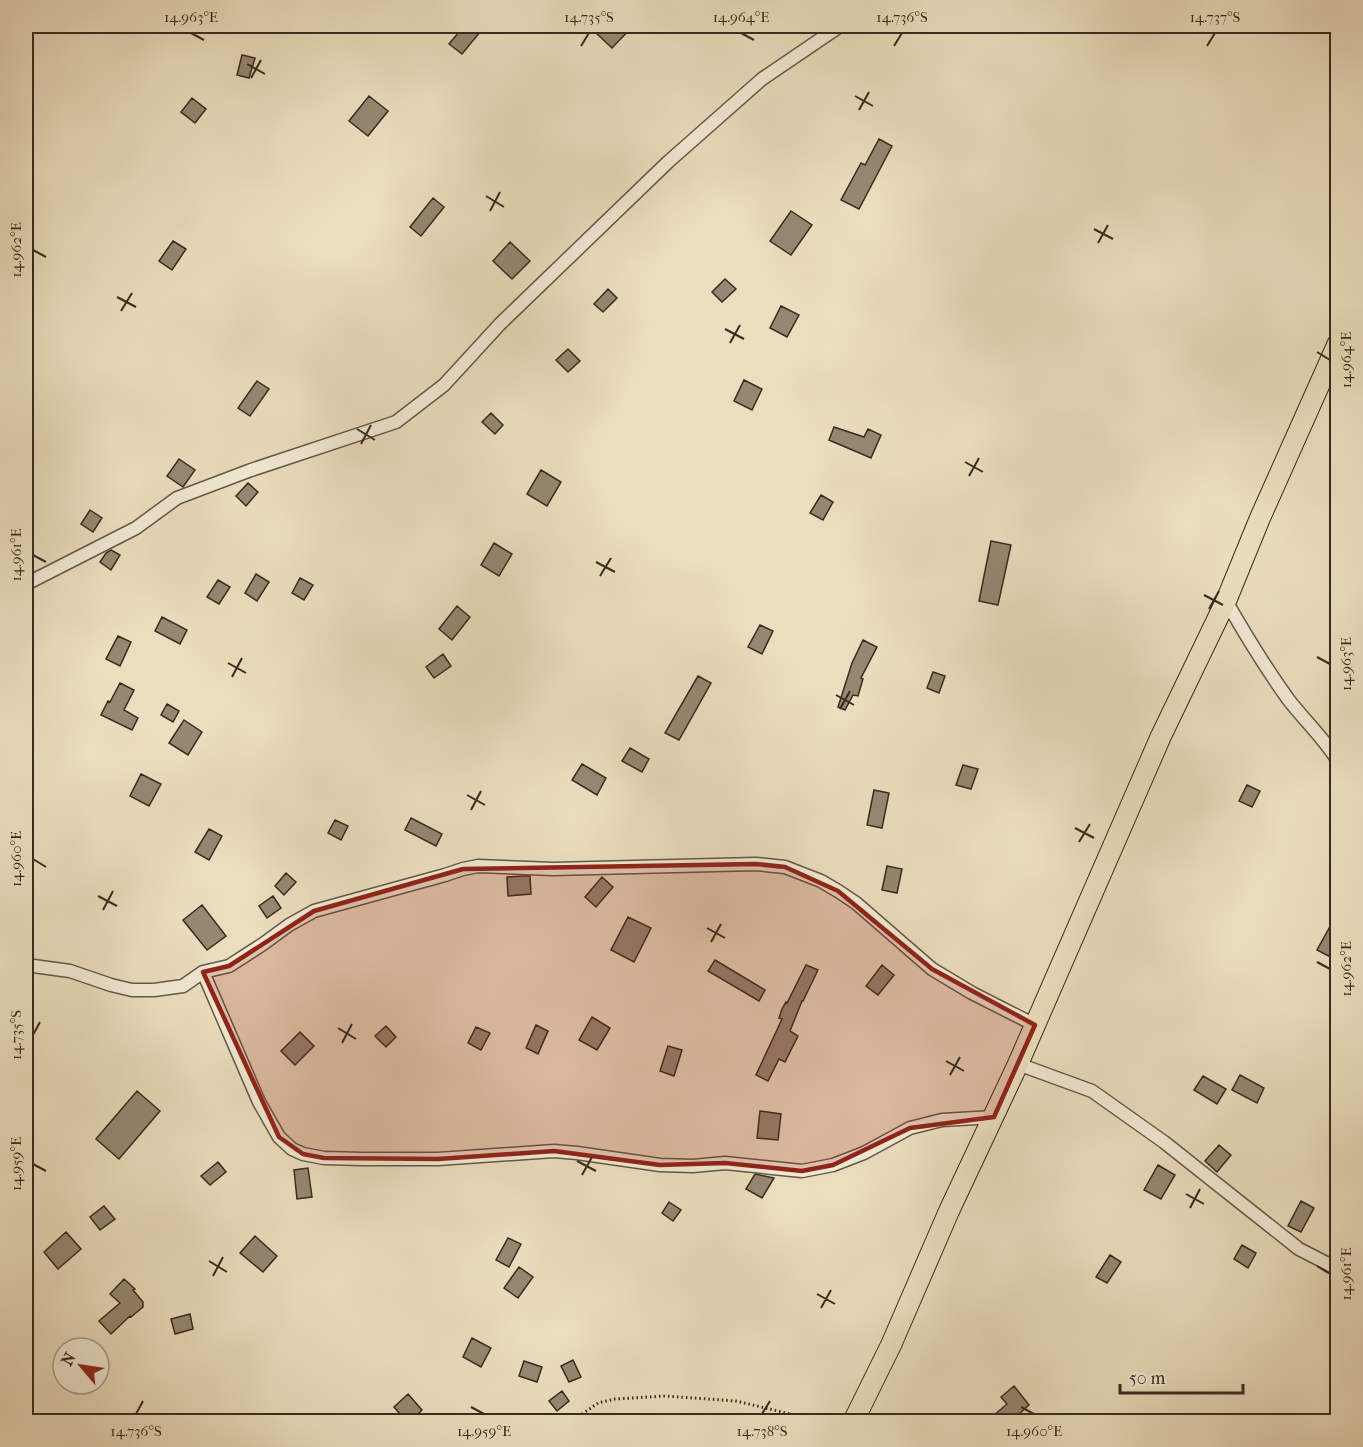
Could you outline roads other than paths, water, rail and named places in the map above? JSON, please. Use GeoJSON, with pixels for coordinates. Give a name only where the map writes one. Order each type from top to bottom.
{"type":"FeatureCollection","features":[{"type":"Feature","properties":{"kind":"main road"},"geometry":{"type":"LineString","coordinates":[[853,1422],[891,1346],[949,1211],[1018,1064],[1161,736],[1226,601],[1260,518],[1338,343]]}},
{"type":"Feature","properties":{"kind":"street"},"geometry":{"type":"LineString","coordinates":[[26,584],[136,528],[177,498],[251,470],[396,422],[444,385],[500,324],[668,162],[762,79],[840,26]]}},
{"type":"Feature","properties":{"kind":"street"},"geometry":{"type":"LineString","coordinates":[[1226,601],[1259,658],[1290,701],[1338,760]]}},
{"type":"Feature","properties":{"kind":"street"},"geometry":{"type":"LineString","coordinates":[[26,965],[70,970],[132,990],[183,986],[203,972],[229,966],[289,925],[314,911],[463,868],[497,866],[553,869],[756,864],[784,867],[821,881],[855,903],[932,969],[972,993],[1035,1025]]}},
{"type":"Feature","properties":{"kind":"street"},"geometry":{"type":"LineString","coordinates":[[203,972],[259,1102],[279,1137],[292,1149],[303,1154],[324,1158],[438,1159],[554,1151],[660,1165],[693,1166],[725,1163],[802,1171],[833,1165],[864,1153],[910,1128],[942,1120],[994,1117]]}},
{"type":"Feature","properties":{"kind":"street"},"geometry":{"type":"LineString","coordinates":[[1018,1064],[1092,1090],[1164,1142],[1299,1249],[1338,1269]]}}]}
